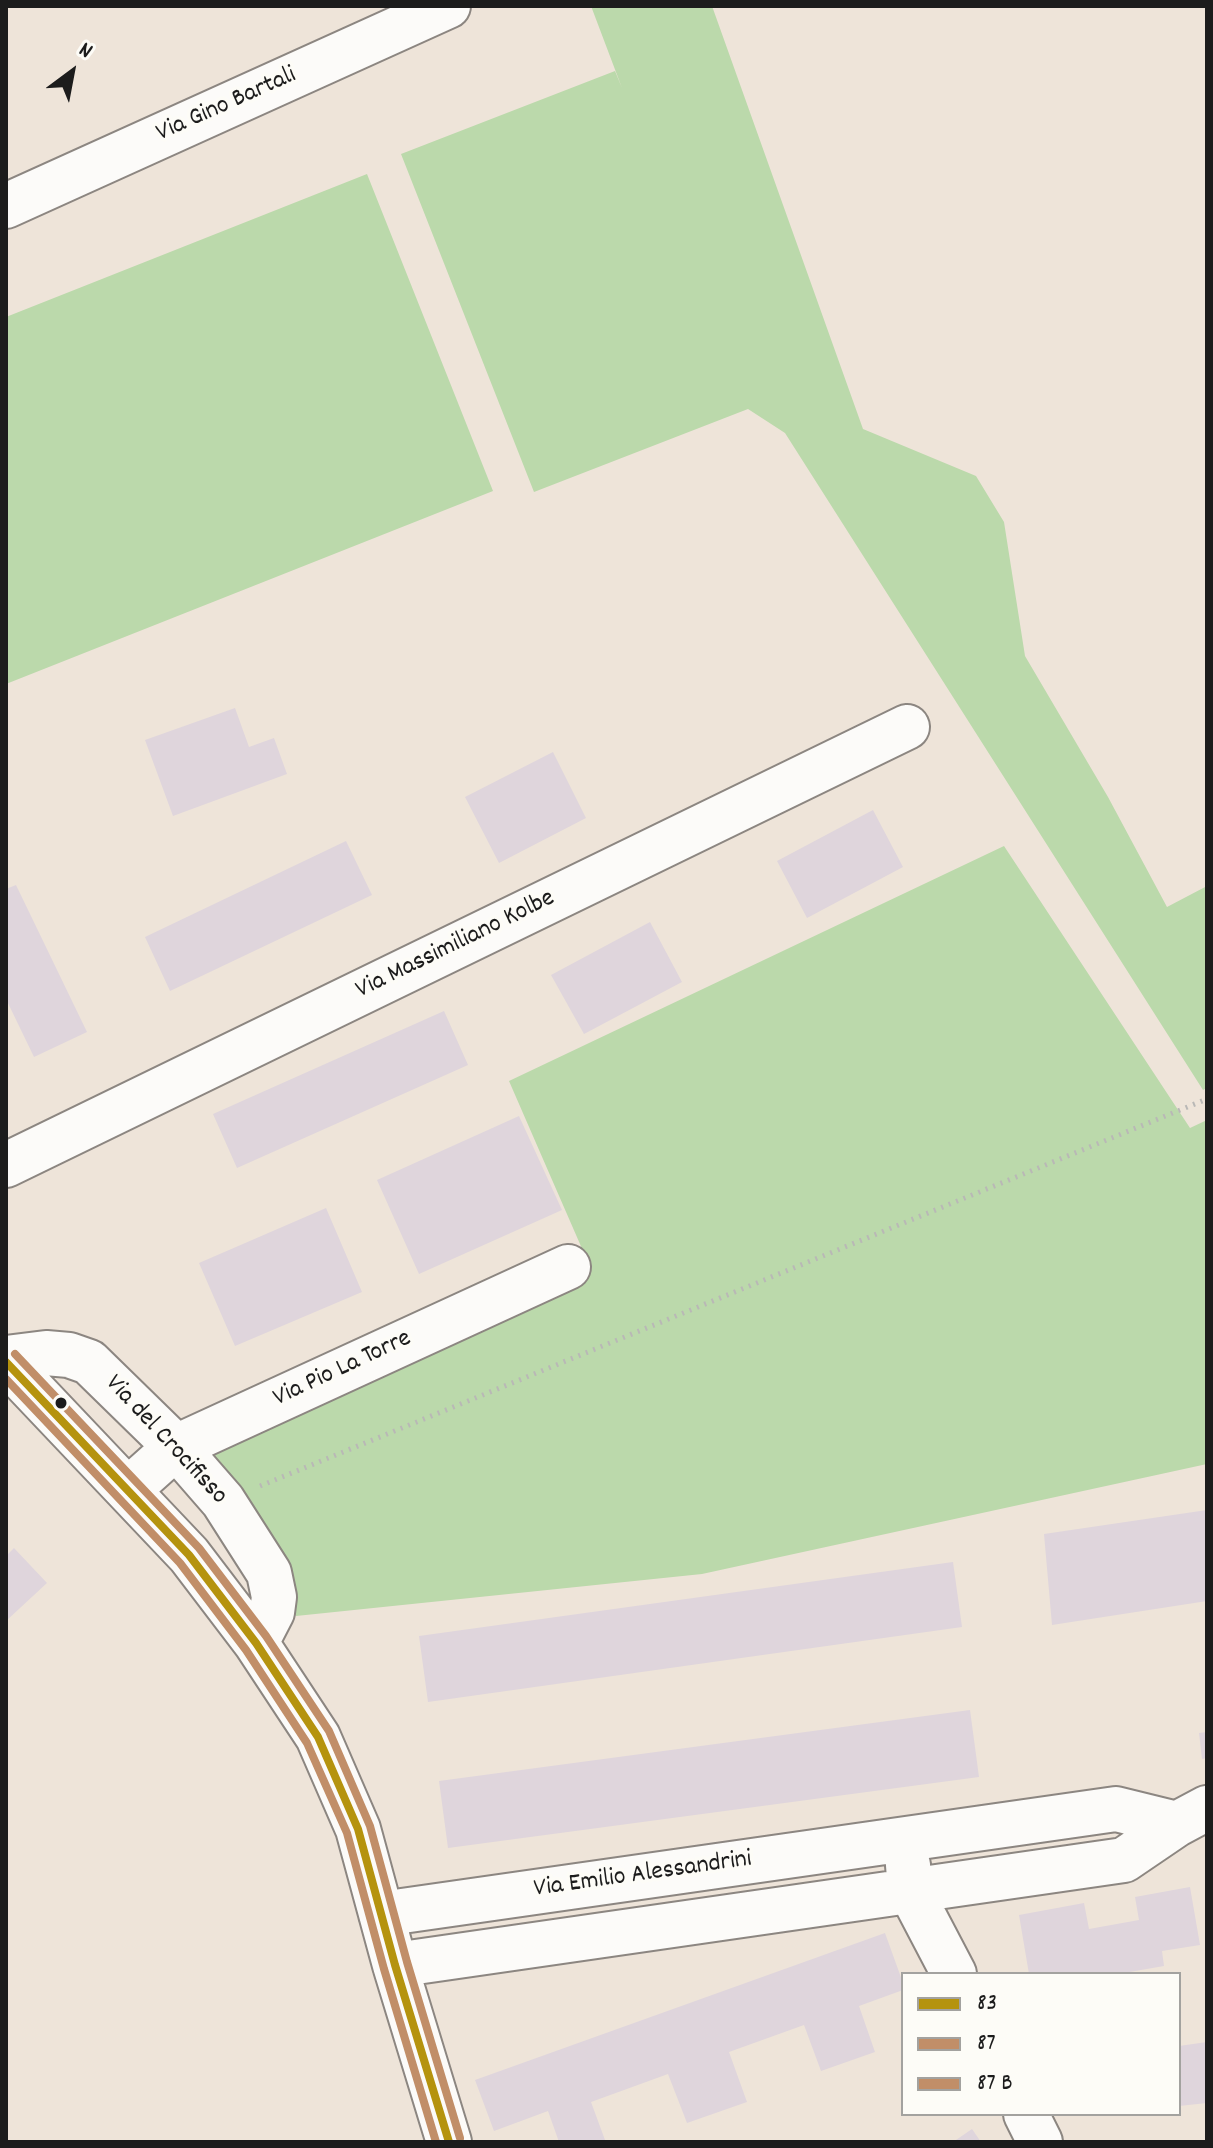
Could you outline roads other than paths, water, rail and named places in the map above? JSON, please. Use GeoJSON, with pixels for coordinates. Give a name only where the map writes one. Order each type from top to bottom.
{"type":"FeatureCollection","features":[{"type":"Feature","properties":{"kind":"street","name":"Via Gino Bartali"},"geometry":{"type":"LineString","coordinates":[[6,206],[448,6]]}},
{"type":"Feature","properties":{"kind":"street","name":"Via Massimiliano Kolbe"},"geometry":{"type":"LineString","coordinates":[[6,1165],[907,727]]}},
{"type":"Feature","properties":{"kind":"street","name":"Via Pio La Torre"},"geometry":{"type":"LineString","coordinates":[[128,1490],[176,1447],[568,1267]]}},
{"type":"Feature","properties":{"kind":"street","name":"Via del Crocifisso"},"geometry":{"type":"LineString","coordinates":[[6,1360],[46,1353],[69,1355],[89,1362],[176,1447],[223,1501],[269,1573],[274,1597],[272,1612],[256,1643]]}},
{"type":"Feature","properties":{"kind":"street","name":"Via del Crocifisso"},"geometry":{"type":"LineString","coordinates":[[6,1360],[189,1555],[256,1643],[318,1737],[358,1829],[395,1965],[449,2142]]}},
{"type":"Feature","properties":{"kind":"street","name":"Via Emilio Alessandrini"},"geometry":{"type":"LineString","coordinates":[[381,1914],[1116,1809],[1192,1816]]}},
{"type":"Feature","properties":{"kind":"street","name":"Via Emilio Alessandrini"},"geometry":{"type":"LineString","coordinates":[[395,1965],[1124,1860],[1192,1816]]}},
{"type":"Feature","properties":{"kind":"street"},"geometry":{"type":"LineString","coordinates":[[905,1839],[910,1890],[953,1972]]}},
{"type":"Feature","properties":{"kind":"street"},"geometry":{"type":"LineString","coordinates":[[1027,2116],[1040,2142]]}}]}
